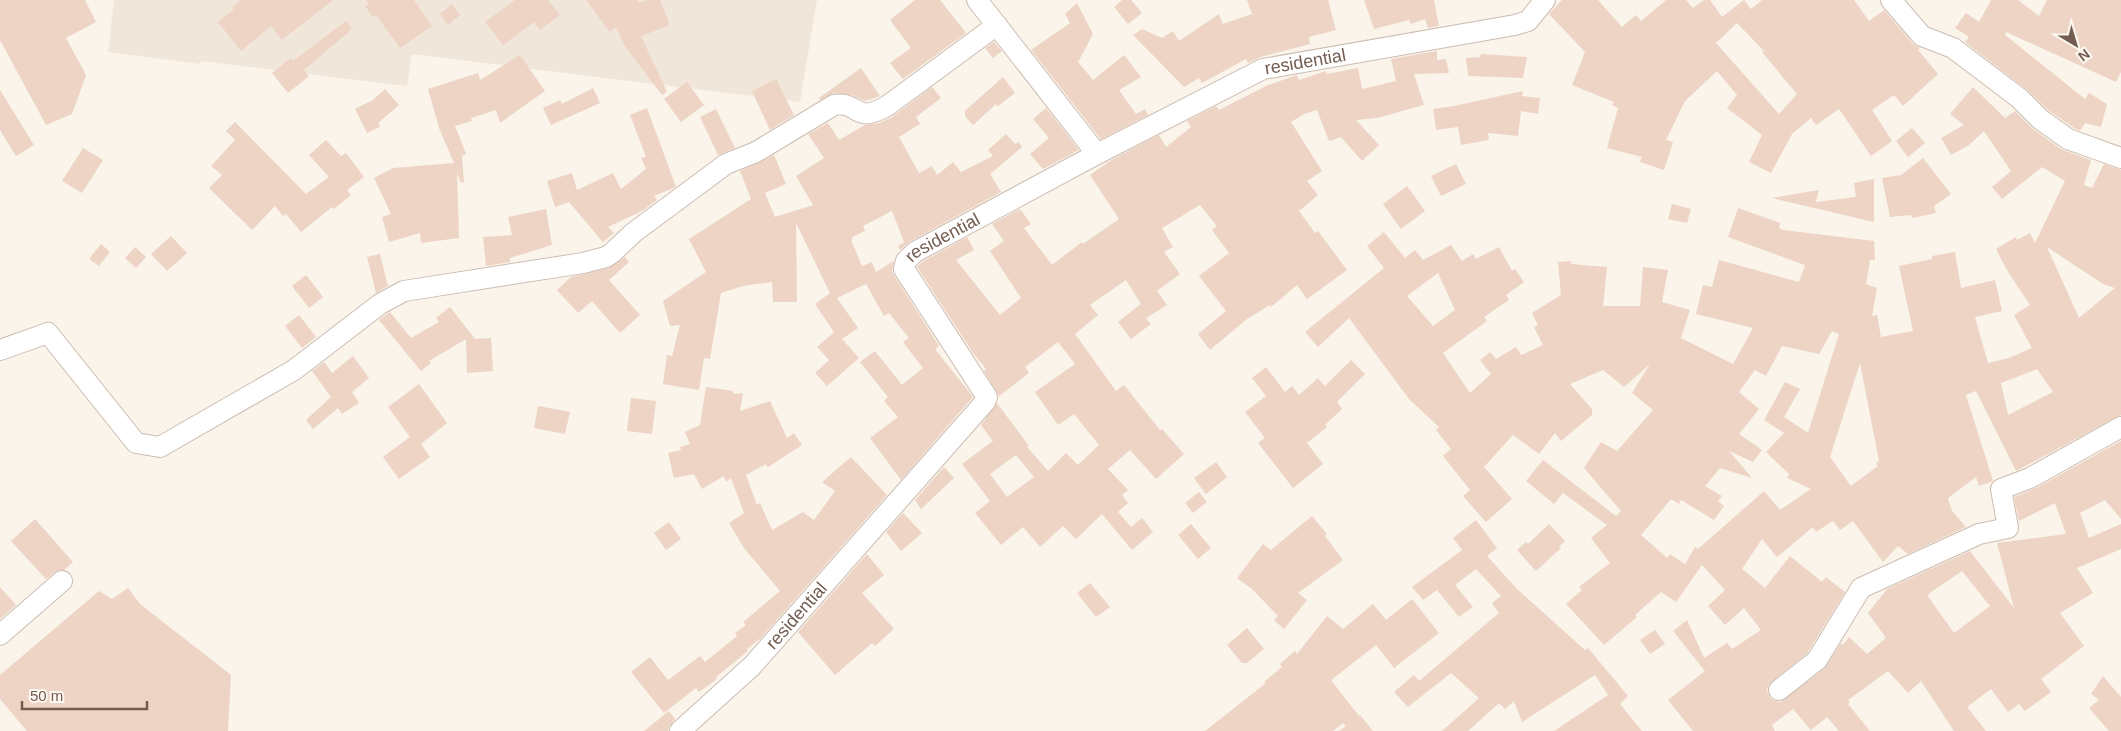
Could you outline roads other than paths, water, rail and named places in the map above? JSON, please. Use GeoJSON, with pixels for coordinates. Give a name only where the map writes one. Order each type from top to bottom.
{"type":"FeatureCollection","features":[{"type":"Feature","properties":{"kind":"street"},"geometry":{"type":"LineString","coordinates":[[976,0],[1097,154]]}},
{"type":"Feature","properties":{"kind":"street","name":"residential"},"geometry":{"type":"LineString","coordinates":[[680,731],[752,666],[985,402],[987,397],[904,269],[906,261],[915,252],[1097,154],[1263,69],[1515,25],[1528,21],[1545,0]]}},
{"type":"Feature","properties":{"kind":"street"},"geometry":{"type":"LineString","coordinates":[[1891,0],[1922,36],[1953,48],[2019,98],[2040,119],[2068,139],[2121,158]]}},
{"type":"Feature","properties":{"kind":"street"},"geometry":{"type":"LineString","coordinates":[[0,350],[48,333],[136,443],[160,446],[294,370],[380,304],[404,291],[583,263],[606,257],[633,233],[726,164],[756,152],[834,104],[843,103],[863,114],[873,113],[887,106],[997,25]]}},
{"type":"Feature","properties":{"kind":"street"},"geometry":{"type":"LineString","coordinates":[[1779,690],[1817,660],[1861,588],[1978,534],[2008,528],[2001,489],[2030,478],[2121,426]]}},
{"type":"Feature","properties":{"kind":"street"},"geometry":{"type":"LineString","coordinates":[[0,635],[62,582]]}}]}
